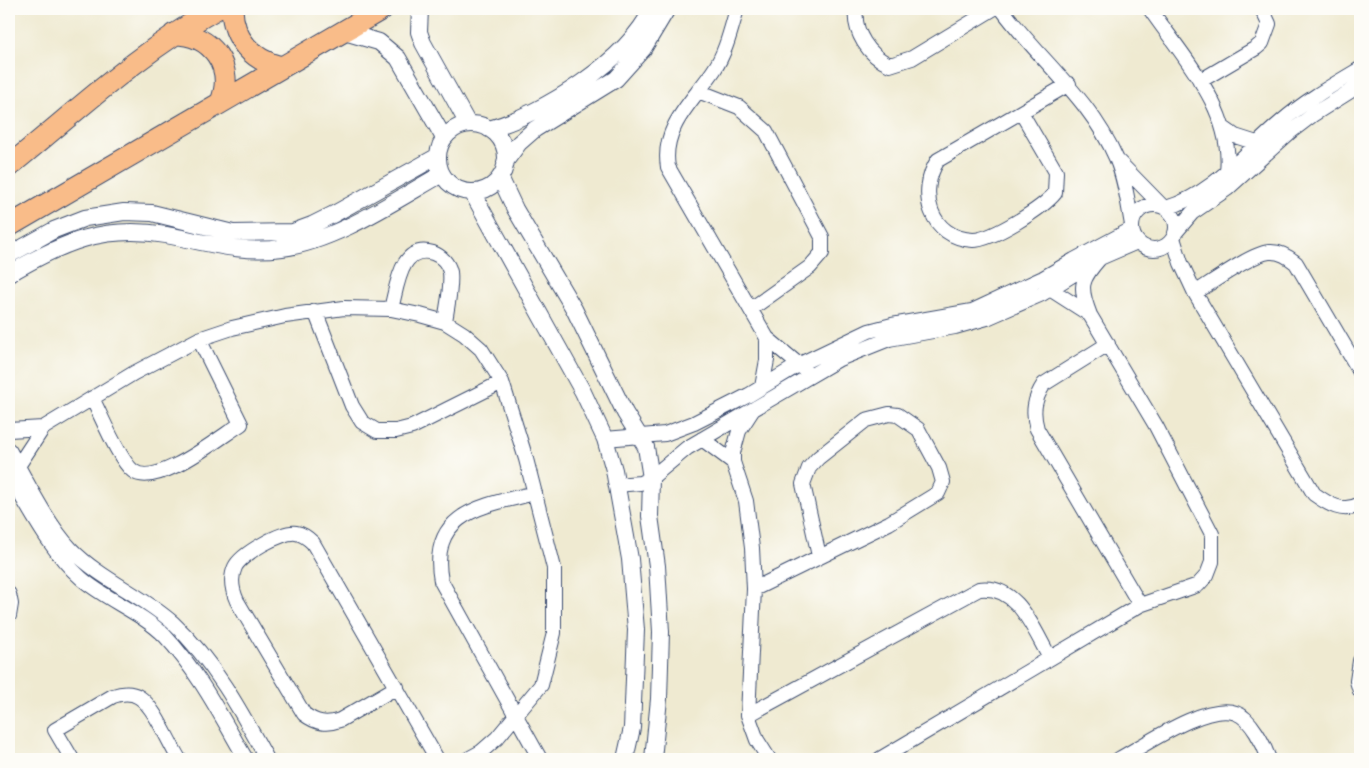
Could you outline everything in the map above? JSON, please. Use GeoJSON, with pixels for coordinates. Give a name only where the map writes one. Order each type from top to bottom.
{"type":"FeatureCollection","features":[{"type":"Feature","properties":{"kind":"main road"},"geometry":{"type":"LineString","coordinates":[[9,166],[118,73],[174,34],[216,9]]}},
{"type":"Feature","properties":{"kind":"main road"},"geometry":{"type":"LineString","coordinates":[[232,9],[236,32],[245,47],[265,62],[281,67]]}},
{"type":"Feature","properties":{"kind":"main road"},"geometry":{"type":"LineString","coordinates":[[9,226],[341,31],[382,9]]}},
{"type":"Feature","properties":{"kind":"main road"},"geometry":{"type":"LineString","coordinates":[[174,34],[183,34],[201,39],[220,58],[226,76],[221,102]]}},
{"type":"Feature","properties":{"kind":"street"},"geometry":{"type":"LineString","coordinates":[[420,9],[419,26],[424,43],[468,124]]}},
{"type":"Feature","properties":{"kind":"street"},"geometry":{"type":"LineString","coordinates":[[652,9],[634,37],[601,70],[510,123],[489,129],[468,124],[452,130],[444,138],[438,156],[442,174],[455,187],[472,192],[488,188],[519,143],[535,129],[616,80],[648,43],[667,9]]}},
{"type":"Feature","properties":{"kind":"street"},"geometry":{"type":"LineString","coordinates":[[738,9],[718,62],[670,134],[666,146],[668,167],[767,338],[800,364],[810,376]]}},
{"type":"Feature","properties":{"kind":"street"},"geometry":{"type":"LineString","coordinates":[[856,9],[854,22],[865,44],[879,60],[890,65],[912,58],[993,9]]}},
{"type":"Feature","properties":{"kind":"street"},"geometry":{"type":"LineString","coordinates":[[1002,9],[1068,84],[1098,125],[1116,158],[1133,232],[1150,249],[1161,248],[1192,213],[1227,189],[1264,146],[1306,102],[1360,69]]}},
{"type":"Feature","properties":{"kind":"street"},"geometry":{"type":"LineString","coordinates":[[1150,9],[1200,81],[1225,129],[1229,158],[1227,172]]}},
{"type":"Feature","properties":{"kind":"street"},"geometry":{"type":"LineString","coordinates":[[1200,81],[1262,42],[1269,24],[1262,9]]}},
{"type":"Feature","properties":{"kind":"street"},"geometry":{"type":"LineString","coordinates":[[341,31],[379,42],[398,58],[444,138]]}},
{"type":"Feature","properties":{"kind":"street"},"geometry":{"type":"LineString","coordinates":[[1021,112],[1056,172],[1055,193],[1043,205],[985,238],[973,240],[950,233],[936,219],[928,205],[926,193],[932,170],[938,160],[1068,84]]}},
{"type":"Feature","properties":{"kind":"street"},"geometry":{"type":"LineString","coordinates":[[880,759],[958,715],[1050,658],[1140,606],[1198,585],[1207,575],[1212,562],[1212,534],[1161,434],[1090,315],[1082,296],[1085,274],[1100,258],[1133,232],[1136,214],[1145,206],[1165,208],[1187,200],[1264,146],[1360,85]]}},
{"type":"Feature","properties":{"kind":"street"},"geometry":{"type":"LineString","coordinates":[[698,91],[739,107],[766,130],[822,236],[822,252],[810,267],[751,309]]}},
{"type":"Feature","properties":{"kind":"street"},"geometry":{"type":"LineString","coordinates":[[489,129],[504,146],[502,169],[515,209],[574,309],[625,413],[646,447],[651,478],[650,516],[657,566],[661,632],[659,699],[653,759]]}},
{"type":"Feature","properties":{"kind":"street"},"geometry":{"type":"LineString","coordinates":[[1225,129],[1246,141],[1264,146]]}},
{"type":"Feature","properties":{"kind":"street"},"geometry":{"type":"LineString","coordinates":[[9,256],[54,230],[85,218],[124,212],[152,213],[234,233],[293,232],[334,214],[438,156]]}},
{"type":"Feature","properties":{"kind":"street"},"geometry":{"type":"LineString","coordinates":[[1116,158],[1173,216],[1174,235],[1181,263],[1194,293],[1314,494],[1330,505],[1340,508],[1349,509],[1360,504]]}},
{"type":"Feature","properties":{"kind":"street"},"geometry":{"type":"LineString","coordinates":[[9,274],[55,248],[93,235],[134,231],[166,235],[235,250],[291,247],[336,231],[442,174]]}},
{"type":"Feature","properties":{"kind":"street"},"geometry":{"type":"LineString","coordinates":[[472,192],[578,384],[605,439],[630,559],[636,630],[632,728],[625,759]]}},
{"type":"Feature","properties":{"kind":"street"},"geometry":{"type":"LineString","coordinates":[[769,759],[757,740],[748,715],[754,589],[752,548],[746,501],[733,462],[733,453],[739,431],[752,401],[762,387],[800,364],[869,331],[892,325],[972,311],[1047,284],[1074,260],[1133,232]]}},
{"type":"Feature","properties":{"kind":"street"},"geometry":{"type":"LineString","coordinates":[[1161,248],[1181,263]]}},
{"type":"Feature","properties":{"kind":"street"},"geometry":{"type":"LineString","coordinates":[[392,309],[402,266],[413,254],[429,252],[443,259],[450,274],[445,322]]}},
{"type":"Feature","properties":{"kind":"street"},"geometry":{"type":"LineString","coordinates":[[1194,293],[1260,254],[1280,253],[1289,257],[1299,268],[1360,372]]}},
{"type":"Feature","properties":{"kind":"street"},"geometry":{"type":"LineString","coordinates":[[605,439],[665,434],[752,401],[810,376],[839,358],[871,345],[987,318],[1047,284],[1100,258]]}},
{"type":"Feature","properties":{"kind":"street"},"geometry":{"type":"LineString","coordinates":[[1047,284],[1090,315]]}},
{"type":"Feature","properties":{"kind":"street"},"geometry":{"type":"LineString","coordinates":[[13,471],[43,428],[92,398],[199,339],[232,328],[314,311],[344,308],[392,309],[445,322],[464,334],[481,349],[502,382],[535,493],[554,568],[554,633],[541,685],[485,756],[468,759]]}},
{"type":"Feature","properties":{"kind":"street"},"geometry":{"type":"LineString","coordinates":[[314,311],[352,406],[362,422],[377,430],[396,431],[412,427],[502,382]]}},
{"type":"Feature","properties":{"kind":"street"},"geometry":{"type":"LineString","coordinates":[[762,387],[767,360],[767,338]]}},
{"type":"Feature","properties":{"kind":"street"},"geometry":{"type":"LineString","coordinates":[[92,398],[117,448],[131,470],[146,475],[176,466],[241,424],[199,339]]}},
{"type":"Feature","properties":{"kind":"street"},"geometry":{"type":"LineString","coordinates":[[1108,344],[1044,384],[1035,400],[1034,418],[1037,429],[1140,606]]}},
{"type":"Feature","properties":{"kind":"street"},"geometry":{"type":"LineString","coordinates":[[616,485],[640,483],[651,478],[687,448],[752,401]]}},
{"type":"Feature","properties":{"kind":"street"},"geometry":{"type":"LineString","coordinates":[[754,589],[889,523],[932,498],[942,487],[939,468],[918,429],[898,415],[889,414],[866,420],[818,458],[810,468],[803,484],[819,556]]}},
{"type":"Feature","properties":{"kind":"street"},"geometry":{"type":"LineString","coordinates":[[9,430],[43,428]]}},
{"type":"Feature","properties":{"kind":"street"},"geometry":{"type":"LineString","coordinates":[[678,429],[687,448]]}},
{"type":"Feature","properties":{"kind":"street"},"geometry":{"type":"LineString","coordinates":[[702,439],[733,462]]}},
{"type":"Feature","properties":{"kind":"street"},"geometry":{"type":"LineString","coordinates":[[9,450],[13,471],[68,565],[97,592],[141,617],[163,634],[181,654],[246,759]]}},
{"type":"Feature","properties":{"kind":"street"},"geometry":{"type":"LineString","coordinates":[[13,471],[72,550],[117,586],[149,605],[173,623],[220,676],[267,759]]}},
{"type":"Feature","properties":{"kind":"street"},"geometry":{"type":"LineString","coordinates":[[535,493],[473,509],[458,518],[447,531],[440,547],[438,564],[441,581],[540,759]]}},
{"type":"Feature","properties":{"kind":"street"},"geometry":{"type":"LineString","coordinates":[[397,687],[340,720],[331,723],[312,720],[304,714],[233,593],[233,574],[240,559],[286,533],[305,536],[318,550],[397,687],[437,759]]}},
{"type":"Feature","properties":{"kind":"street"},"geometry":{"type":"LineString","coordinates":[[748,715],[979,588],[999,589],[1016,601],[1050,658]]}},
{"type":"Feature","properties":{"kind":"street"},"geometry":{"type":"LineString","coordinates":[[9,594],[11,604],[9,616]]}},
{"type":"Feature","properties":{"kind":"street"},"geometry":{"type":"LineString","coordinates":[[1360,661],[1357,681],[1360,691]]}},
{"type":"Feature","properties":{"kind":"street"},"geometry":{"type":"LineString","coordinates":[[72,759],[55,730],[121,693],[139,697],[146,703],[179,759]]}},
{"type":"Feature","properties":{"kind":"street"},"geometry":{"type":"LineString","coordinates":[[1119,759],[1202,715],[1214,712],[1236,713],[1248,722],[1269,759]]}}]}
